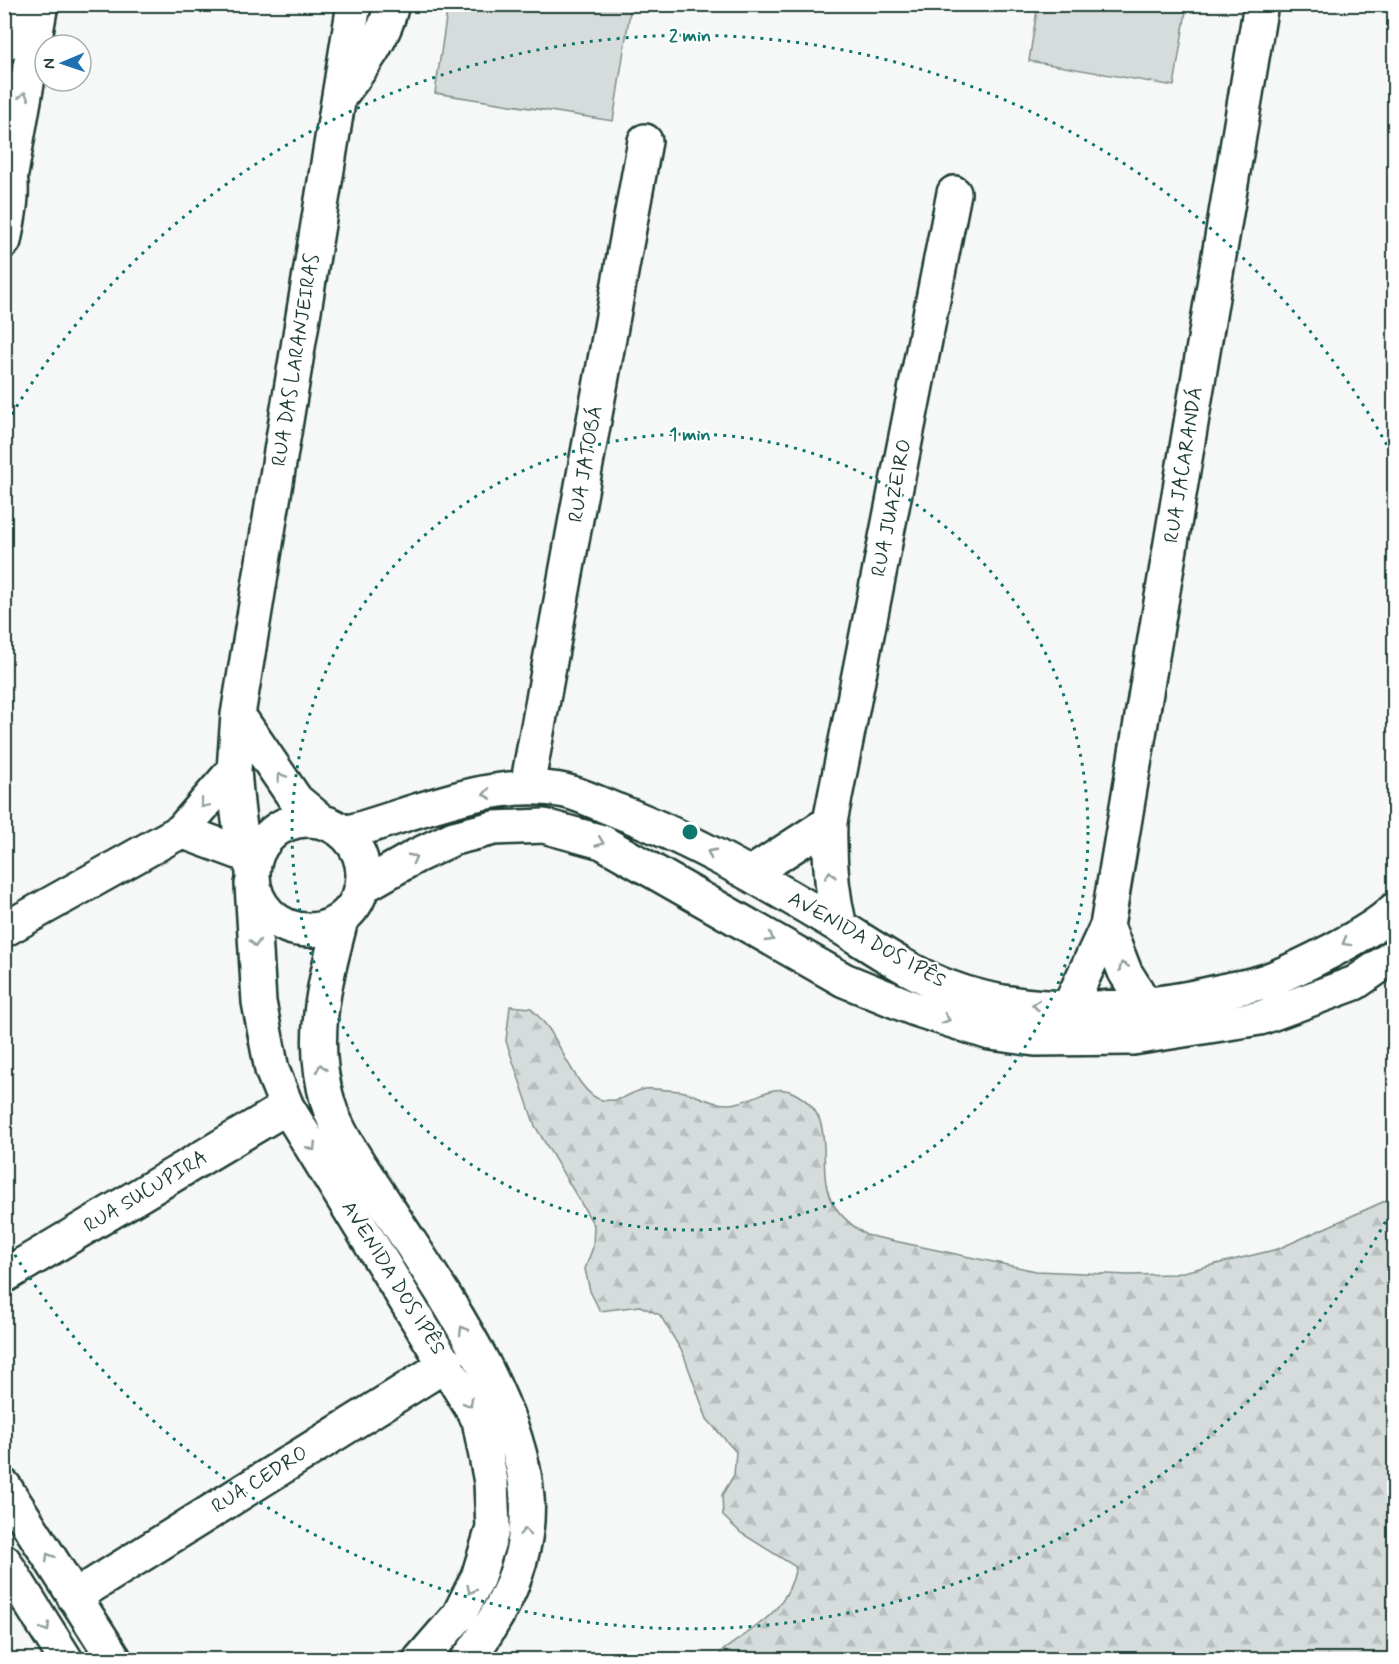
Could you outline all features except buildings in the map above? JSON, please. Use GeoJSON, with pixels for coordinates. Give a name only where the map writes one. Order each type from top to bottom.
{"type":"FeatureCollection","features":[{"type":"Feature","properties":{"kind":"street"},"geometry":{"type":"LineString","coordinates":[[4,44],[11,4]]}},
{"type":"Feature","properties":{"kind":"street"},"geometry":{"type":"LineString","coordinates":[[4,241],[10,205],[8,168],[41,4]]}},
{"type":"Feature","properties":{"kind":"street","name":"RUA DAS LARANJEIRAS"},"geometry":{"type":"LineString","coordinates":[[250,869],[239,820],[234,770],[238,715],[354,4]]}},
{"type":"Feature","properties":{"kind":"street"},"geometry":{"type":"LineString","coordinates":[[339,98],[368,58],[389,18],[392,4]]}},
{"type":"Feature","properties":{"kind":"street","name":"RUA JACARANDÁ"},"geometry":{"type":"LineString","coordinates":[[1069,1007],[1107,926],[1261,4]]}},
{"type":"Feature","properties":{"kind":"street","name":"RUA JATOBÁ"},"geometry":{"type":"LineString","coordinates":[[527,787],[645,141]]}},
{"type":"Feature","properties":{"kind":"street","name":"RUA JUAZEIRO"},"geometry":{"type":"LineString","coordinates":[[840,927],[832,896],[828,861],[830,822],[954,193]]}},
{"type":"Feature","properties":{"kind":"street"},"geometry":{"type":"LineString","coordinates":[[238,715],[296,800],[332,826],[357,849],[363,867],[362,887],[355,905],[341,920],[325,928],[306,931],[287,927],[265,910],[250,869],[260,846],[275,829],[297,819],[332,826]]}},
{"type":"Feature","properties":{"kind":"street"},"geometry":{"type":"LineString","coordinates":[[4,930],[168,837],[234,770]]}},
{"type":"Feature","properties":{"kind":"street","name":"AVENIDA DOS IPÊS"},"geometry":{"type":"LineString","coordinates":[[332,826],[527,787],[566,791],[669,831],[750,874],[948,987],[1014,1004],[1069,1007],[1145,1004],[1192,999],[1266,981],[1336,947],[1385,920],[1395,910]]}},
{"type":"Feature","properties":{"kind":"street"},"geometry":{"type":"LineString","coordinates":[[750,874],[830,822]]}},
{"type":"Feature","properties":{"kind":"street","name":"AVENIDA DOS IPÊS"},"geometry":{"type":"LineString","coordinates":[[362,887],[416,856],[454,838],[494,828],[544,826],[603,842],[844,980],[915,1009],[990,1033],[1035,1039],[1133,1038],[1260,1018],[1354,983],[1395,956]]}},
{"type":"Feature","properties":{"kind":"street"},"geometry":{"type":"LineString","coordinates":[[168,837],[250,869]]}},
{"type":"Feature","properties":{"kind":"street","name":"AVENIDA DOS IPÊS"},"geometry":{"type":"LineString","coordinates":[[250,869],[259,1002],[272,1070],[287,1107],[447,1364],[479,1420],[491,1482],[493,1528],[478,1577],[459,1615],[420,1659]]}},
{"type":"Feature","properties":{"kind":"street","name":"AVENIDA DOS IPÊS"},"geometry":{"type":"LineString","coordinates":[[341,920],[321,1002],[318,1054],[328,1104],[351,1150],[482,1363],[516,1440],[527,1498],[525,1546],[507,1598],[476,1649],[467,1659]]}},
{"type":"Feature","properties":{"kind":"street"},"geometry":{"type":"LineString","coordinates":[[1107,926],[1125,972],[1145,1004]]}},
{"type":"Feature","properties":{"kind":"street","name":"RUA SUCUPIRA"},"geometry":{"type":"LineString","coordinates":[[4,1276],[287,1107]]}},
{"type":"Feature","properties":{"kind":"street","name":"RUA CEDRO"},"geometry":{"type":"LineString","coordinates":[[74,1597],[447,1364]]}},
{"type":"Feature","properties":{"kind":"street"},"geometry":{"type":"LineString","coordinates":[[4,1486],[115,1659]]}},
{"type":"Feature","properties":{"kind":"street"},"geometry":{"type":"LineString","coordinates":[[4,1561],[66,1659]]}},
{"type":"Feature","properties":{"kind":"green space"},"geometry":{"type":"Polygon","coordinates":[[[1038,4],[1187,5],[1174,86],[1029,61],[1038,4]]]}},
{"type":"Feature","properties":{"kind":"green space"},"geometry":{"type":"Polygon","coordinates":[[[448,5],[631,5],[613,121],[435,93],[448,5]]]}},
{"type":"Feature","properties":{"kind":"green space"},"geometry":{"type":"Polygon","coordinates":[[[510,1006],[531,1008],[549,1029],[579,1081],[595,1097],[603,1100],[618,1099],[646,1089],[685,1092],[723,1104],[746,1101],[769,1091],[786,1090],[794,1093],[809,1103],[818,1116],[824,1144],[827,1190],[833,1204],[848,1221],[866,1235],[1036,1271],[1129,1275],[1175,1274],[1278,1249],[1394,1197],[1394,1659],[719,1659],[721,1652],[757,1626],[777,1607],[792,1583],[796,1567],[741,1533],[723,1516],[722,1495],[734,1475],[736,1452],[707,1419],[683,1353],[660,1315],[640,1306],[600,1311],[590,1291],[585,1269],[593,1247],[594,1225],[535,1126],[506,1041],[510,1006]]]}}]}
